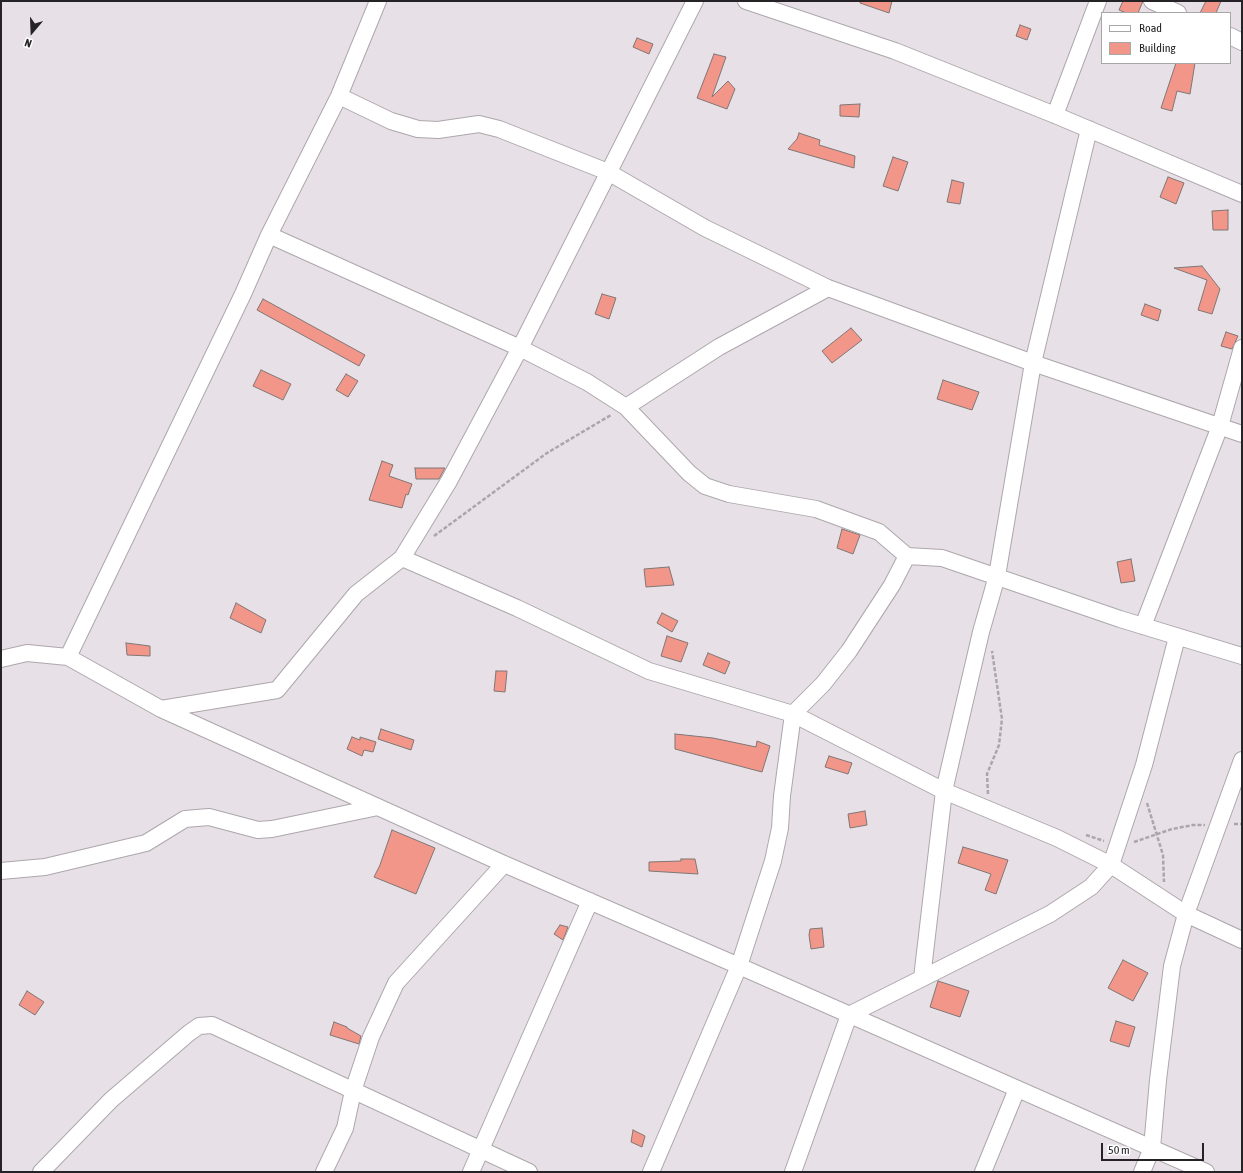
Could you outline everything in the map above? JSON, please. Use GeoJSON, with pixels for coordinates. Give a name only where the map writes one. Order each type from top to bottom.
{"type":"FeatureCollection","features":[{"type":"Feature","properties":{"kind":"street"},"geometry":{"type":"LineString","coordinates":[[68,656],[243,294],[269,235],[339,96],[378,1]]}},
{"type":"Feature","properties":{"kind":"street"},"geometry":{"type":"LineString","coordinates":[[161,709],[277,690],[356,594],[402,558],[449,481],[520,348],[695,1]]}},
{"type":"Feature","properties":{"kind":"street"},"geometry":{"type":"LineString","coordinates":[[746,1],[895,51],[1089,129],[1242,194]]}},
{"type":"Feature","properties":{"kind":"street"},"geometry":{"type":"LineString","coordinates":[[1055,115],[1098,1]]}},
{"type":"Feature","properties":{"kind":"street"},"geometry":{"type":"LineString","coordinates":[[1152,1],[1176,12]]}},
{"type":"Feature","properties":{"kind":"street"},"geometry":{"type":"LineString","coordinates":[[1231,36],[1242,42]]}},
{"type":"Feature","properties":{"kind":"street"},"geometry":{"type":"LineString","coordinates":[[339,96],[391,121],[418,129],[438,130],[479,124],[499,129],[608,172],[705,228],[828,288],[1033,363],[1242,434]]}},
{"type":"Feature","properties":{"kind":"street"},"geometry":{"type":"LineString","coordinates":[[922,978],[944,791],[981,632],[997,576],[1033,363],[1089,129]]}},
{"type":"Feature","properties":{"kind":"street"},"geometry":{"type":"LineString","coordinates":[[269,235],[520,348],[587,382],[626,407],[689,473],[705,486],[729,494],[816,509],[878,532],[907,556],[942,558],[1143,626],[1242,656]]}},
{"type":"Feature","properties":{"kind":"street"},"geometry":{"type":"LineString","coordinates":[[626,407],[719,347],[828,288]]}},
{"type":"Feature","properties":{"kind":"street"},"geometry":{"type":"LineString","coordinates":[[1143,626],[1220,426],[1242,348]]}},
{"type":"Feature","properties":{"kind":"street"},"geometry":{"type":"LineString","coordinates":[[651,1172],[739,966],[772,861],[780,828],[782,796],[793,714],[823,684],[848,651],[892,585],[907,556]]}},
{"type":"Feature","properties":{"kind":"street"},"geometry":{"type":"LineString","coordinates":[[402,558],[517,608],[649,671],[736,695],[793,714],[944,791],[1057,838],[1111,865],[1186,914],[1242,940]]}},
{"type":"Feature","properties":{"kind":"street"},"geometry":{"type":"LineString","coordinates":[[794,1172],[849,1015],[1050,914],[1091,887],[1111,865],[1144,765],[1177,637]]}},
{"type":"Feature","properties":{"kind":"street"},"geometry":{"type":"LineString","coordinates":[[1,660],[26,654],[68,656],[161,709],[504,864],[1206,1172]]}},
{"type":"Feature","properties":{"kind":"street"},"geometry":{"type":"LineString","coordinates":[[1142,1172],[1152,1148],[1158,1080],[1172,966],[1186,914],[1242,760]]}},
{"type":"Feature","properties":{"kind":"street"},"geometry":{"type":"LineString","coordinates":[[1,870],[45,868],[146,843],[186,819],[209,817],[234,822],[248,828],[266,829],[378,807]]}},
{"type":"Feature","properties":{"kind":"street"},"geometry":{"type":"LineString","coordinates":[[324,1172],[344,1128],[353,1091],[371,1037],[396,983],[504,864]]}},
{"type":"Feature","properties":{"kind":"street"},"geometry":{"type":"LineString","coordinates":[[471,1172],[590,901]]}},
{"type":"Feature","properties":{"kind":"street"},"geometry":{"type":"LineString","coordinates":[[41,1172],[111,1100],[199,1026],[212,1026],[529,1172]]}},
{"type":"Feature","properties":{"kind":"street"},"geometry":{"type":"LineString","coordinates":[[983,1172],[1017,1089]]}},
{"type":"Feature","properties":{"kind":"path"},"geometry":{"type":"LineString","coordinates":[[428,540],[547,453],[626,407]]}},
{"type":"Feature","properties":{"kind":"path"},"geometry":{"type":"LineString","coordinates":[[992,644],[1002,719],[999,744],[987,774],[988,795],[993,799]]}},
{"type":"Feature","properties":{"kind":"path"},"geometry":{"type":"LineString","coordinates":[[1147,802],[1162,855],[1164,900]]}},
{"type":"Feature","properties":{"kind":"path"},"geometry":{"type":"LineString","coordinates":[[1085,834],[1117,846],[1193,825],[1218,825]]}},
{"type":"Feature","properties":{"kind":"building"},"geometry":{"type":"Polygon","coordinates":[[[860,1],[892,1],[889,13],[860,3],[860,1]]]}},
{"type":"Feature","properties":{"kind":"building"},"geometry":{"type":"Polygon","coordinates":[[[1123,1],[1143,1],[1138,12],[1124,12],[1119,10],[1123,1]]]}},
{"type":"Feature","properties":{"kind":"building"},"geometry":{"type":"Polygon","coordinates":[[[1206,1],[1221,1],[1216,12],[1200,12],[1206,1]]]}},
{"type":"Feature","properties":{"kind":"building"},"geometry":{"type":"Polygon","coordinates":[[[1020,25],[1031,29],[1027,40],[1016,36],[1020,25]]]}},
{"type":"Feature","properties":{"kind":"building"},"geometry":{"type":"Polygon","coordinates":[[[637,38],[653,44],[649,54],[633,47],[637,38]]]}},
{"type":"Feature","properties":{"kind":"building"},"geometry":{"type":"Polygon","coordinates":[[[714,54],[726,57],[712,97],[728,81],[735,89],[727,109],[697,98],[714,54]]]}},
{"type":"Feature","properties":{"kind":"building"},"geometry":{"type":"Polygon","coordinates":[[[1176,64],[1195,64],[1190,94],[1177,91],[1172,111],[1161,108],[1176,64]]]}},
{"type":"Feature","properties":{"kind":"building"},"geometry":{"type":"Polygon","coordinates":[[[860,104],[859,117],[840,116],[840,105],[860,104]]]}},
{"type":"Feature","properties":{"kind":"building"},"geometry":{"type":"Polygon","coordinates":[[[799,133],[820,140],[819,145],[855,156],[854,168],[788,149],[797,139],[799,133]]]}},
{"type":"Feature","properties":{"kind":"building"},"geometry":{"type":"Polygon","coordinates":[[[893,157],[908,162],[898,191],[883,186],[893,157]]]}},
{"type":"Feature","properties":{"kind":"building"},"geometry":{"type":"Polygon","coordinates":[[[1168,177],[1184,183],[1176,204],[1160,197],[1168,177]]]}},
{"type":"Feature","properties":{"kind":"building"},"geometry":{"type":"Polygon","coordinates":[[[952,180],[964,183],[960,204],[947,202],[952,180]]]}},
{"type":"Feature","properties":{"kind":"building"},"geometry":{"type":"Polygon","coordinates":[[[1228,210],[1228,230],[1213,230],[1212,211],[1228,210]]]}},
{"type":"Feature","properties":{"kind":"building"},"geometry":{"type":"Polygon","coordinates":[[[1202,266],[1220,289],[1212,314],[1198,310],[1207,280],[1174,268],[1202,266]]]}},
{"type":"Feature","properties":{"kind":"building"},"geometry":{"type":"Polygon","coordinates":[[[602,294],[616,298],[609,319],[595,314],[602,294]]]}},
{"type":"Feature","properties":{"kind":"building"},"geometry":{"type":"Polygon","coordinates":[[[263,299],[365,355],[359,366],[257,310],[263,299]]]}},
{"type":"Feature","properties":{"kind":"building"},"geometry":{"type":"Polygon","coordinates":[[[1145,304],[1161,310],[1158,321],[1141,315],[1145,304]]]}},
{"type":"Feature","properties":{"kind":"building"},"geometry":{"type":"Polygon","coordinates":[[[851,328],[862,340],[832,363],[822,351],[851,328]]]}},
{"type":"Feature","properties":{"kind":"building"},"geometry":{"type":"Polygon","coordinates":[[[1226,332],[1238,336],[1232,349],[1221,346],[1226,332]]]}},
{"type":"Feature","properties":{"kind":"building"},"geometry":{"type":"Polygon","coordinates":[[[261,370],[291,384],[283,400],[253,386],[261,370]]]}},
{"type":"Feature","properties":{"kind":"building"},"geometry":{"type":"Polygon","coordinates":[[[346,374],[358,381],[348,397],[336,390],[346,374]]]}},
{"type":"Feature","properties":{"kind":"building"},"geometry":{"type":"Polygon","coordinates":[[[943,380],[979,392],[972,410],[937,399],[943,380]]]}},
{"type":"Feature","properties":{"kind":"building"},"geometry":{"type":"Polygon","coordinates":[[[382,461],[393,465],[389,476],[412,484],[408,495],[406,494],[402,508],[369,500],[382,461]]]}},
{"type":"Feature","properties":{"kind":"building"},"geometry":{"type":"Polygon","coordinates":[[[415,468],[445,468],[439,479],[416,479],[415,468]]]}},
{"type":"Feature","properties":{"kind":"building"},"geometry":{"type":"Polygon","coordinates":[[[842,529],[860,535],[853,554],[837,548],[842,529]]]}},
{"type":"Feature","properties":{"kind":"building"},"geometry":{"type":"Polygon","coordinates":[[[1131,559],[1135,581],[1121,583],[1117,562],[1131,559]]]}},
{"type":"Feature","properties":{"kind":"building"},"geometry":{"type":"Polygon","coordinates":[[[669,567],[674,585],[646,587],[644,569],[669,567]]]}},
{"type":"Feature","properties":{"kind":"building"},"geometry":{"type":"Polygon","coordinates":[[[236,603],[266,620],[261,633],[230,618],[236,603]]]}},
{"type":"Feature","properties":{"kind":"building"},"geometry":{"type":"Polygon","coordinates":[[[662,613],[678,621],[672,632],[657,623],[662,613]]]}},
{"type":"Feature","properties":{"kind":"building"},"geometry":{"type":"Polygon","coordinates":[[[667,636],[688,643],[681,662],[661,656],[667,636]]]}},
{"type":"Feature","properties":{"kind":"building"},"geometry":{"type":"Polygon","coordinates":[[[126,643],[150,646],[150,656],[127,655],[126,643]]]}},
{"type":"Feature","properties":{"kind":"building"},"geometry":{"type":"Polygon","coordinates":[[[708,653],[730,662],[725,674],[703,665],[708,653]]]}},
{"type":"Feature","properties":{"kind":"building"},"geometry":{"type":"Polygon","coordinates":[[[496,671],[507,671],[505,692],[494,691],[496,671]]]}},
{"type":"Feature","properties":{"kind":"building"},"geometry":{"type":"Polygon","coordinates":[[[381,729],[414,740],[411,750],[378,739],[381,729]]]}},
{"type":"Feature","properties":{"kind":"building"},"geometry":{"type":"Polygon","coordinates":[[[675,734],[713,738],[756,747],[757,741],[770,746],[762,772],[675,749],[675,734]]]}},
{"type":"Feature","properties":{"kind":"building"},"geometry":{"type":"Polygon","coordinates":[[[352,737],[360,740],[360,737],[376,742],[373,752],[364,750],[362,756],[347,749],[352,737]]]}},
{"type":"Feature","properties":{"kind":"building"},"geometry":{"type":"Polygon","coordinates":[[[829,756],[852,763],[848,774],[825,767],[829,756]]]}},
{"type":"Feature","properties":{"kind":"building"},"geometry":{"type":"Polygon","coordinates":[[[865,811],[867,825],[850,828],[848,814],[865,811]]]}},
{"type":"Feature","properties":{"kind":"building"},"geometry":{"type":"Polygon","coordinates":[[[392,830],[435,848],[416,894],[374,877],[380,865],[392,830]]]}},
{"type":"Feature","properties":{"kind":"building"},"geometry":{"type":"Polygon","coordinates":[[[963,847],[1008,860],[996,894],[985,890],[991,874],[958,863],[963,847]]]}},
{"type":"Feature","properties":{"kind":"building"},"geometry":{"type":"Polygon","coordinates":[[[681,859],[695,859],[698,874],[649,871],[649,862],[681,861],[681,859]]]}},
{"type":"Feature","properties":{"kind":"building"},"geometry":{"type":"Polygon","coordinates":[[[560,925],[568,927],[563,940],[554,934],[560,925]]]}},
{"type":"Feature","properties":{"kind":"building"},"geometry":{"type":"Polygon","coordinates":[[[822,928],[824,947],[811,949],[809,935],[810,929],[822,928]]]}},
{"type":"Feature","properties":{"kind":"building"},"geometry":{"type":"Polygon","coordinates":[[[1123,960],[1148,973],[1133,1001],[1108,988],[1123,960]]]}},
{"type":"Feature","properties":{"kind":"building"},"geometry":{"type":"Polygon","coordinates":[[[938,981],[969,991],[960,1017],[930,1007],[938,981]]]}},
{"type":"Feature","properties":{"kind":"building"},"geometry":{"type":"Polygon","coordinates":[[[27,991],[44,1002],[35,1015],[19,1005],[27,991]]]}},
{"type":"Feature","properties":{"kind":"building"},"geometry":{"type":"Polygon","coordinates":[[[1116,1021],[1135,1027],[1129,1047],[1110,1041],[1116,1021]]]}},
{"type":"Feature","properties":{"kind":"building"},"geometry":{"type":"Polygon","coordinates":[[[334,1022],[347,1027],[361,1036],[359,1044],[330,1035],[334,1022]]]}},
{"type":"Feature","properties":{"kind":"building"},"geometry":{"type":"Polygon","coordinates":[[[633,1130],[645,1136],[642,1147],[631,1142],[633,1130]]]}}]}
